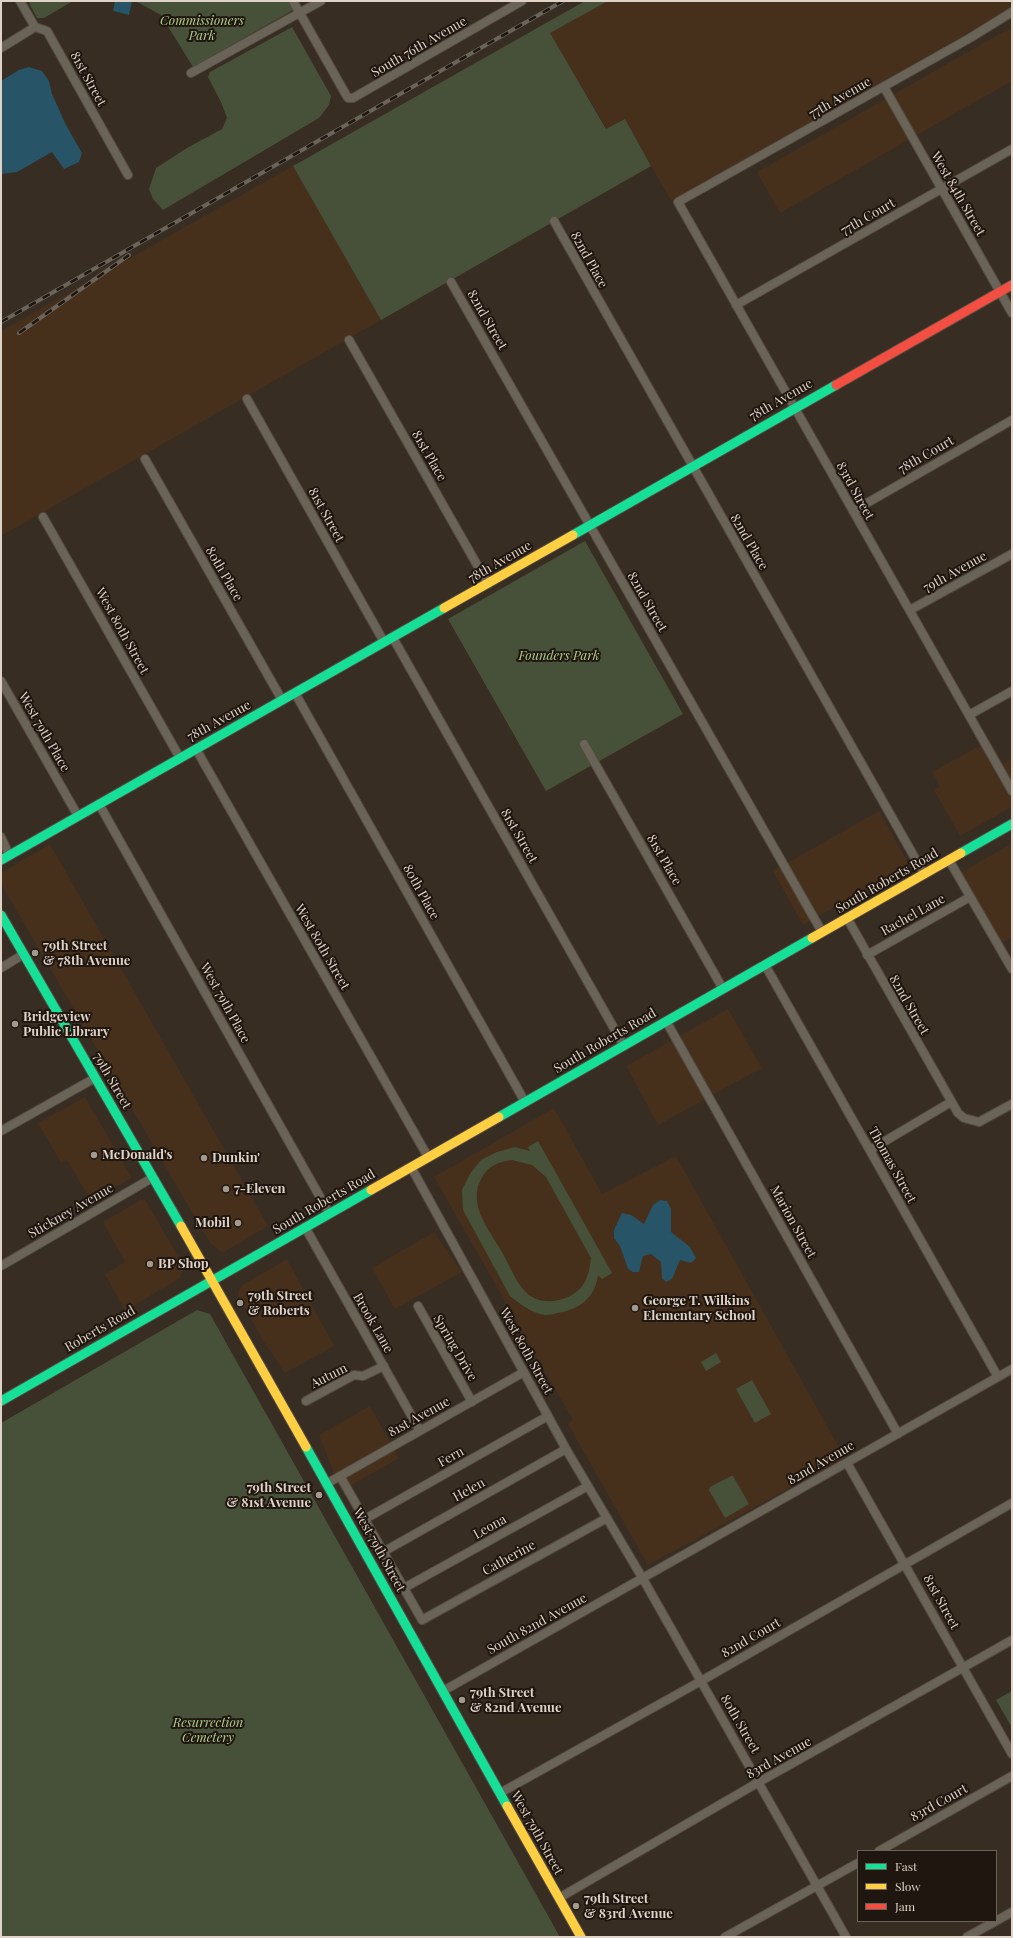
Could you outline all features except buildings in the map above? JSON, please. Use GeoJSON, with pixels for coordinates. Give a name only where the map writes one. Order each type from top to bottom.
{"type":"FeatureCollection","features":[{"type":"Feature","properties":{"kind":"street","name":"81st Street"},"geometry":{"type":"LineString","coordinates":[[20,1],[35,27],[47,31],[128,175]]}},
{"type":"Feature","properties":{"kind":"street"},"geometry":{"type":"LineString","coordinates":[[292,1],[299,13]]}},
{"type":"Feature","properties":{"kind":"street"},"geometry":{"type":"LineString","coordinates":[[191,73],[321,1]]}},
{"type":"Feature","properties":{"kind":"street","name":"South 76th Avenue"},"geometry":{"type":"LineString","coordinates":[[299,13],[348,98],[354,98],[522,1]]}},
{"type":"Feature","properties":{"kind":"street","name":"77th Avenue"},"geometry":{"type":"LineString","coordinates":[[678,202],[884,87],[1012,12]]}},
{"type":"Feature","properties":{"kind":"street"},"geometry":{"type":"LineString","coordinates":[[1,48],[35,27]]}},
{"type":"Feature","properties":{"kind":"street","name":"West 84th Street"},"geometry":{"type":"LineString","coordinates":[[884,87],[1012,313]]}},
{"type":"Feature","properties":{"kind":"street","name":"77th Court"},"geometry":{"type":"LineString","coordinates":[[736,306],[1012,149]]}},
{"type":"Feature","properties":{"kind":"street","name":"83rd Street"},"geometry":{"type":"LineString","coordinates":[[678,202],[1012,791]]}},
{"type":"Feature","properties":{"kind":"street","name":"82nd Place"},"geometry":{"type":"LineString","coordinates":[[554,222],[924,874]]}},
{"type":"Feature","properties":{"kind":"street","name":"82nd Street"},"geometry":{"type":"LineString","coordinates":[[451,282],[822,932]]}},
{"type":"Feature","properties":{"kind":"street","name":"78th Avenue"},"geometry":{"type":"LineString","coordinates":[[1,860],[488,584],[795,407],[1012,285]]}},
{"type":"Feature","properties":{"kind":"street","name":"81st Place"},"geometry":{"type":"LineString","coordinates":[[349,340],[488,584]]}},
{"type":"Feature","properties":{"kind":"street","name":"81st Street"},"geometry":{"type":"LineString","coordinates":[[247,399],[624,1046]]}},
{"type":"Feature","properties":{"kind":"street","name":"78th Court"},"geometry":{"type":"LineString","coordinates":[[853,511],[1012,420]]}},
{"type":"Feature","properties":{"kind":"street","name":"80th Place"},"geometry":{"type":"LineString","coordinates":[[145,459],[282,700]]}},
{"type":"Feature","properties":{"kind":"street","name":"West 80th Street"},"geometry":{"type":"LineString","coordinates":[[43,516],[180,758]]}},
{"type":"Feature","properties":{"kind":"street","name":"79th Avenue"},"geometry":{"type":"LineString","coordinates":[[910,610],[1012,554]]}},
{"type":"Feature","properties":{"kind":"street","name":"West 79th Place"},"geometry":{"type":"LineString","coordinates":[[1,681],[78,816]]}},
{"type":"Feature","properties":{"kind":"street"},"geometry":{"type":"LineString","coordinates":[[969,715],[1012,691]]}},
{"type":"Feature","properties":{"kind":"street","name":"80th Place"},"geometry":{"type":"LineString","coordinates":[[295,693],[525,1102]]}},
{"type":"Feature","properties":{"kind":"street","name":"81st Place"},"geometry":{"type":"LineString","coordinates":[[584,744],[723,989]]}},
{"type":"Feature","properties":{"kind":"street","name":"West 80th Street"},"geometry":{"type":"LineString","coordinates":[[196,749],[428,1158]]}},
{"type":"Feature","properties":{"kind":"street","name":"West 79th Place"},"geometry":{"type":"LineString","coordinates":[[99,804],[329,1213]]}},
{"type":"Feature","properties":{"kind":"street","name":"South Roberts Road"},"geometry":{"type":"LineString","coordinates":[[212,1280],[1012,824]]}},
{"type":"Feature","properties":{"kind":"street"},"geometry":{"type":"LineString","coordinates":[[1,837],[10,855]]}},
{"type":"Feature","properties":{"kind":"street"},"geometry":{"type":"LineString","coordinates":[[948,860],[1012,969]]}},
{"type":"Feature","properties":{"kind":"street","name":"Rachel Lane"},"geometry":{"type":"LineString","coordinates":[[867,955],[970,897]]}},
{"type":"Feature","properties":{"kind":"street","name":"79th Street"},"geometry":{"type":"LineString","coordinates":[[1,915],[152,1178]]}},
{"type":"Feature","properties":{"kind":"street","name":"82nd Street"},"geometry":{"type":"LineString","coordinates":[[847,918],[951,1102],[964,1118],[979,1122],[1012,1104]]}},
{"type":"Feature","properties":{"kind":"street"},"geometry":{"type":"LineString","coordinates":[[1,968],[24,954]]}},
{"type":"Feature","properties":{"kind":"street","name":"Thomas Street"},"geometry":{"type":"LineString","coordinates":[[765,965],[998,1377]]}},
{"type":"Feature","properties":{"kind":"street","name":"Marion Street"},"geometry":{"type":"LineString","coordinates":[[666,1021],[898,1434]]}},
{"type":"Feature","properties":{"kind":"street"},"geometry":{"type":"LineString","coordinates":[[1,1131],[95,1078]]}},
{"type":"Feature","properties":{"kind":"street"},"geometry":{"type":"LineString","coordinates":[[870,1150],[951,1102]]}},
{"type":"Feature","properties":{"kind":"street","name":"West 80th Street"},"geometry":{"type":"LineString","coordinates":[[411,1167],[566,1449],[623,1545]]}},
{"type":"Feature","properties":{"kind":"street","name":"Stickney Avenue"},"geometry":{"type":"LineString","coordinates":[[1,1266],[152,1178]]}},
{"type":"Feature","properties":{"kind":"street","name":"West 79th Street"},"geometry":{"type":"LineString","coordinates":[[152,1178],[212,1280],[581,1937]]}},
{"type":"Feature","properties":{"kind":"street","name":"Brook Lane"},"geometry":{"type":"LineString","coordinates":[[305,1227],[420,1431]]}},
{"type":"Feature","properties":{"kind":"street","name":"Roberts Road"},"geometry":{"type":"LineString","coordinates":[[1,1401],[212,1280]]}},
{"type":"Feature","properties":{"kind":"street","name":"Spring Drive"},"geometry":{"type":"LineString","coordinates":[[418,1306],[472,1402]]}},
{"type":"Feature","properties":{"kind":"street","name":"Autum"},"geometry":{"type":"LineString","coordinates":[[306,1401],[354,1375],[363,1376],[384,1366]]}},
{"type":"Feature","properties":{"kind":"street","name":"82nd Avenue"},"geometry":{"type":"LineString","coordinates":[[643,1579],[1012,1369]]}},
{"type":"Feature","properties":{"kind":"street","name":"81st Avenue"},"geometry":{"type":"LineString","coordinates":[[326,1484],[524,1372]]}},
{"type":"Feature","properties":{"kind":"street","name":"Fern"},"geometry":{"type":"LineString","coordinates":[[365,1519],[548,1416]]}},
{"type":"Feature","properties":{"kind":"street","name":"Helen"},"geometry":{"type":"LineString","coordinates":[[383,1552],[566,1449]]}},
{"type":"Feature","properties":{"kind":"street","name":"81st Street"},"geometry":{"type":"LineString","coordinates":[[847,1463],[1012,1754]]}},
{"type":"Feature","properties":{"kind":"street"},"geometry":{"type":"LineString","coordinates":[[340,1476],[404,1588]]}},
{"type":"Feature","properties":{"kind":"street","name":"Leona"},"geometry":{"type":"LineString","coordinates":[[404,1588],[588,1486]]}},
{"type":"Feature","properties":{"kind":"street","name":"82nd Court"},"geometry":{"type":"LineString","coordinates":[[500,1793],[701,1681],[1012,1503]]}},
{"type":"Feature","properties":{"kind":"street","name":"Catherine"},"geometry":{"type":"LineString","coordinates":[[404,1588],[422,1620],[607,1518]]}},
{"type":"Feature","properties":{"kind":"street","name":"80th Street"},"geometry":{"type":"LineString","coordinates":[[623,1545],[846,1937]]}},
{"type":"Feature","properties":{"kind":"street","name":"South 82nd Avenue"},"geometry":{"type":"LineString","coordinates":[[443,1691],[643,1579]]}},
{"type":"Feature","properties":{"kind":"street","name":"83rd Avenue"},"geometry":{"type":"LineString","coordinates":[[559,1898],[759,1782],[1012,1640]]}},
{"type":"Feature","properties":{"kind":"street","name":"83rd Court"},"geometry":{"type":"LineString","coordinates":[[881,1850],[1012,1776]]}},
{"type":"Feature","properties":{"kind":"street"},"geometry":{"type":"LineString","coordinates":[[725,1937],[857,1864]]}},
{"type":"Feature","properties":{"kind":"street"},"geometry":{"type":"LineString","coordinates":[[997,1920],[1012,1912]]}},
{"type":"Feature","properties":{"kind":"street"},"geometry":{"type":"LineString","coordinates":[[967,1937],[994,1922]]}},
{"type":"Feature","properties":{"kind":"shaded area"},"geometry":{"type":"Polygon","coordinates":[[[608,1],[1012,1],[1012,8],[671,201],[625,119],[607,129],[549,33],[608,1]]]}},
{"type":"Feature","properties":{"kind":"shaded area"},"geometry":{"type":"Polygon","coordinates":[[[1012,27],[1012,81],[780,213],[757,172],[1012,27]]]}},
{"type":"Feature","properties":{"kind":"shaded area"},"geometry":{"type":"Polygon","coordinates":[[[293,166],[381,320],[1,536],[1,331],[293,166]]]}},
{"type":"Feature","properties":{"kind":"shaded area"},"geometry":{"type":"Polygon","coordinates":[[[990,740],[1003,764],[1012,760],[1012,807],[960,836],[934,790],[940,786],[932,772],[990,740]]]}},
{"type":"Feature","properties":{"kind":"shaded area"},"geometry":{"type":"Polygon","coordinates":[[[879,811],[909,864],[803,925],[773,871],[879,811]]]}},
{"type":"Feature","properties":{"kind":"shaded area"},"geometry":{"type":"Polygon","coordinates":[[[1012,843],[1012,937],[998,945],[957,875],[1012,843]]]}},
{"type":"Feature","properties":{"kind":"shaded area"},"geometry":{"type":"Polygon","coordinates":[[[50,844],[268,1226],[224,1252],[220,1251],[210,1243],[1,884],[1,873],[50,844]]]}},
{"type":"Feature","properties":{"kind":"shaded area"},"geometry":{"type":"Polygon","coordinates":[[[728,1009],[762,1068],[658,1125],[626,1066],[728,1009]]]}},
{"type":"Feature","properties":{"kind":"shaded area"},"geometry":{"type":"Polygon","coordinates":[[[85,1097],[132,1178],[91,1201],[67,1160],[61,1163],[38,1123],[85,1097]]]}},
{"type":"Feature","properties":{"kind":"shaded area","name":"George T. Wilkins Elementary School"},"geometry":{"type":"Polygon","coordinates":[[[554,1108],[602,1194],[676,1156],[845,1458],[648,1565],[568,1424],[573,1420],[434,1177],[554,1108]]]}},
{"type":"Feature","properties":{"kind":"shaded area"},"geometry":{"type":"Polygon","coordinates":[[[144,1198],[184,1266],[180,1278],[125,1311],[105,1274],[125,1262],[103,1222],[144,1198]]]}},
{"type":"Feature","properties":{"kind":"shaded area"},"geometry":{"type":"Polygon","coordinates":[[[434,1232],[462,1272],[395,1309],[372,1268],[434,1232]]]}},
{"type":"Feature","properties":{"kind":"shaded area"},"geometry":{"type":"Polygon","coordinates":[[[287,1259],[334,1346],[285,1373],[262,1339],[238,1294],[241,1286],[287,1259]]]}},
{"type":"Feature","properties":{"kind":"shaded area"},"geometry":{"type":"Polygon","coordinates":[[[370,1406],[399,1458],[341,1491],[319,1435],[370,1406]]]}},
{"type":"Feature","properties":{"kind":"green space"},"geometry":{"type":"Polygon","coordinates":[[[28,1],[73,1],[44,18],[37,18],[28,1]]]}},
{"type":"Feature","properties":{"kind":"green space","name":"Commissioners Park"},"geometry":{"type":"Polygon","coordinates":[[[135,1],[288,1],[293,10],[193,67],[161,15],[135,1]]]}},
{"type":"Feature","properties":{"kind":"green space"},"geometry":{"type":"Polygon","coordinates":[[[585,1],[608,1],[550,33],[606,129],[625,119],[651,166],[381,320],[293,166],[585,1]]]}},
{"type":"Feature","properties":{"kind":"green space"},"geometry":{"type":"Polygon","coordinates":[[[292,27],[331,96],[329,105],[319,118],[163,210],[153,199],[149,189],[156,168],[187,148],[222,129],[227,118],[221,102],[208,77],[210,72],[292,27]]]}},
{"type":"Feature","properties":{"kind":"green space","name":"Founders Park"},"geometry":{"type":"Polygon","coordinates":[[[585,541],[683,714],[546,791],[448,619],[585,541]]]}},
{"type":"Feature","properties":{"kind":"green space"},"geometry":{"type":"Polygon","coordinates":[[[538,1141],[612,1273],[602,1279],[598,1275],[590,1296],[579,1306],[548,1315],[530,1310],[510,1296],[463,1210],[462,1190],[470,1174],[481,1160],[497,1152],[515,1147],[530,1151],[528,1147],[538,1141]],[[512,1160],[499,1163],[491,1167],[482,1177],[478,1187],[478,1207],[486,1226],[516,1279],[524,1290],[534,1298],[555,1301],[568,1297],[579,1290],[585,1282],[591,1258],[546,1177],[532,1165],[512,1160]]]}},
{"type":"Feature","properties":{"kind":"green space","name":"Resurrection Cemetery"},"geometry":{"type":"Polygon","coordinates":[[[197,1310],[210,1314],[560,1937],[1,1937],[1,1423],[197,1310]]]}},
{"type":"Feature","properties":{"kind":"green space"},"geometry":{"type":"Polygon","coordinates":[[[716,1353],[721,1362],[706,1371],[701,1362],[716,1353]]]}},
{"type":"Feature","properties":{"kind":"green space"},"geometry":{"type":"Polygon","coordinates":[[[752,1380],[771,1414],[755,1423],[736,1389],[752,1380]]]}},
{"type":"Feature","properties":{"kind":"green space"},"geometry":{"type":"Polygon","coordinates":[[[733,1476],[749,1504],[725,1518],[709,1490],[710,1487],[733,1476]]]}},
{"type":"Feature","properties":{"kind":"green space"},"geometry":{"type":"Polygon","coordinates":[[[1012,1691],[1012,1726],[1011,1726],[996,1700],[1012,1691]]]}},
{"type":"Feature","properties":{"kind":"water"},"geometry":{"type":"Polygon","coordinates":[[[115,1],[132,1],[129,15],[113,11],[115,1]]]}},
{"type":"Feature","properties":{"kind":"water"},"geometry":{"type":"Polygon","coordinates":[[[29,67],[42,71],[49,81],[52,94],[66,125],[82,153],[79,162],[64,169],[52,152],[17,172],[1,174],[1,81],[19,70],[29,67]]]}},
{"type":"Feature","properties":{"kind":"water"},"geometry":{"type":"Polygon","coordinates":[[[660,1200],[667,1201],[671,1209],[671,1232],[690,1247],[696,1258],[691,1263],[680,1260],[672,1279],[666,1282],[662,1278],[661,1262],[651,1254],[643,1256],[639,1272],[633,1272],[628,1269],[620,1246],[614,1238],[614,1230],[622,1213],[631,1215],[644,1224],[653,1205],[660,1200]]]}},
{"type":"Feature","properties":{"kind":"railway"},"geometry":{"type":"LineString","coordinates":[[1,322],[563,1]]}},
{"type":"Feature","properties":{"kind":"railway"},"geometry":{"type":"LineString","coordinates":[[19,333],[129,255]]}},
{"type":"Feature","properties":{"kind":"traffic: fast"},"geometry":{"type":"LineString","coordinates":[[573,535],[836,385]]}},
{"type":"Feature","properties":{"kind":"traffic: fast"},"geometry":{"type":"LineString","coordinates":[[1,860],[444,608]]}},
{"type":"Feature","properties":{"kind":"traffic: fast"},"geometry":{"type":"LineString","coordinates":[[961,853],[1012,824]]}},
{"type":"Feature","properties":{"kind":"traffic: fast"},"geometry":{"type":"LineString","coordinates":[[1,915],[181,1226]]}},
{"type":"Feature","properties":{"kind":"traffic: fast"},"geometry":{"type":"LineString","coordinates":[[499,1117],[812,938]]}},
{"type":"Feature","properties":{"kind":"traffic: fast"},"geometry":{"type":"LineString","coordinates":[[1,1401],[371,1190]]}},
{"type":"Feature","properties":{"kind":"traffic: fast"},"geometry":{"type":"LineString","coordinates":[[306,1447],[507,1806]]}},
{"type":"Feature","properties":{"kind":"traffic: slow"},"geometry":{"type":"LineString","coordinates":[[444,608],[573,535]]}},
{"type":"Feature","properties":{"kind":"traffic: slow"},"geometry":{"type":"LineString","coordinates":[[812,938],[961,853]]}},
{"type":"Feature","properties":{"kind":"traffic: slow"},"geometry":{"type":"LineString","coordinates":[[371,1190],[499,1117]]}},
{"type":"Feature","properties":{"kind":"traffic: slow"},"geometry":{"type":"LineString","coordinates":[[181,1226],[306,1447]]}},
{"type":"Feature","properties":{"kind":"traffic: slow"},"geometry":{"type":"LineString","coordinates":[[507,1806],[581,1937]]}},
{"type":"Feature","properties":{"kind":"traffic: jam"},"geometry":{"type":"LineString","coordinates":[[836,385],[1012,285]]}},
{"type":"Feature","properties":{"kind":"place","name":"79th Street & 78th Avenue"},"geometry":{"type":"Point","coordinates":[35,953]}},
{"type":"Feature","properties":{"kind":"place","name":"Bridgeview Public Library"},"geometry":{"type":"Point","coordinates":[15,1024]}},
{"type":"Feature","properties":{"kind":"place","name":"McDonald's"},"geometry":{"type":"Point","coordinates":[94,1155]}},
{"type":"Feature","properties":{"kind":"place","name":"Dunkin'"},"geometry":{"type":"Point","coordinates":[204,1158]}},
{"type":"Feature","properties":{"kind":"place","name":"7-Eleven"},"geometry":{"type":"Point","coordinates":[226,1189]}},
{"type":"Feature","properties":{"kind":"place","name":"Mobil"},"geometry":{"type":"Point","coordinates":[238,1223]}},
{"type":"Feature","properties":{"kind":"place","name":"BP Shop"},"geometry":{"type":"Point","coordinates":[150,1264]}},
{"type":"Feature","properties":{"kind":"place","name":"79th Street & Roberts"},"geometry":{"type":"Point","coordinates":[240,1303]}},
{"type":"Feature","properties":{"kind":"place","name":"George T. Wilkins Elementary School"},"geometry":{"type":"Point","coordinates":[635,1308]}},
{"type":"Feature","properties":{"kind":"place","name":"79th Street & 81st Avenue"},"geometry":{"type":"Point","coordinates":[319,1495]}},
{"type":"Feature","properties":{"kind":"place","name":"79th Street & 82nd Avenue"},"geometry":{"type":"Point","coordinates":[462,1700]}},
{"type":"Feature","properties":{"kind":"place","name":"79th Street & 83rd Avenue"},"geometry":{"type":"Point","coordinates":[576,1906]}}]}
